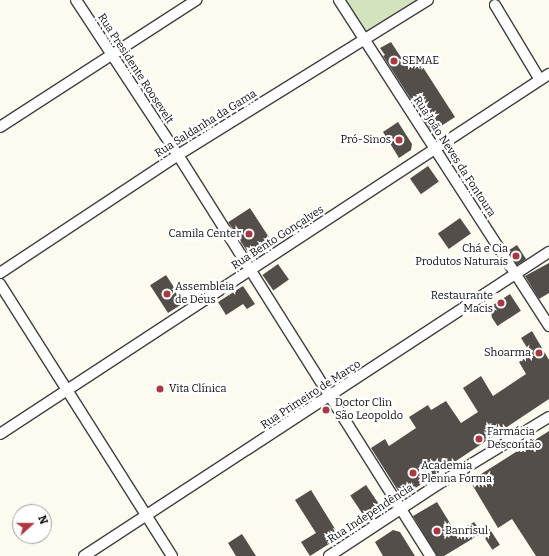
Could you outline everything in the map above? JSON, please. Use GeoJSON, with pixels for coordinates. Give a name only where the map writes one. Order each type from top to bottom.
{"type":"FeatureCollection","features":[{"type":"Feature","properties":{"kind":"street","name":"Rua Presidente Roosevelt"},"geometry":{"type":"LineString","coordinates":[[76,0],[252,270],[431,556]]}},
{"type":"Feature","properties":{"kind":"street"},"geometry":{"type":"LineString","coordinates":[[0,127],[196,0]]}},
{"type":"Feature","properties":{"kind":"street","name":"Rua João Neves da Fontoura"},"geometry":{"type":"LineString","coordinates":[[339,0],[434,150],[549,326]]}},
{"type":"Feature","properties":{"kind":"street","name":"Rua Saldanha da Gama"},"geometry":{"type":"LineString","coordinates":[[0,273],[178,155],[428,0]]}},
{"type":"Feature","properties":{"kind":"street"},"geometry":{"type":"LineString","coordinates":[[496,5],[540,80]]}},
{"type":"Feature","properties":{"kind":"street","name":"Rua Bento Gonçalves"},"geometry":{"type":"LineString","coordinates":[[0,434],[549,74]]}},
{"type":"Feature","properties":{"kind":"street","name":"Rua Primeiro de Março"},"geometry":{"type":"LineString","coordinates":[[84,556],[332,396],[549,252]]}},
{"type":"Feature","properties":{"kind":"street"},"geometry":{"type":"LineString","coordinates":[[0,284],[172,556]]}},
{"type":"Feature","properties":{"kind":"street","name":"Rua Independência"},"geometry":{"type":"LineString","coordinates":[[329,556],[402,508],[549,417]]}},
{"type":"Feature","properties":{"kind":"green space"},"geometry":{"type":"Polygon","coordinates":[[[341,0],[417,0],[363,34],[341,0]]]}},
{"type":"Feature","properties":{"kind":"building"},"geometry":{"type":"Polygon","coordinates":[[[391,42],[406,65],[417,58],[455,117],[432,132],[383,56],[385,55],[380,48],[391,42]]]}},
{"type":"Feature","properties":{"kind":"building"},"geometry":{"type":"Polygon","coordinates":[[[398,122],[412,144],[411,150],[399,158],[383,132],[398,122]]]}},
{"type":"Feature","properties":{"kind":"building"},"geometry":{"type":"Polygon","coordinates":[[[428,166],[439,182],[421,194],[410,179],[428,166]]]}},
{"type":"Feature","properties":{"kind":"building","name":"Camila Center"},"geometry":{"type":"Polygon","coordinates":[[[250,208],[273,243],[251,257],[228,222],[250,208]]]}},
{"type":"Feature","properties":{"kind":"building"},"geometry":{"type":"Polygon","coordinates":[[[460,218],[471,234],[449,249],[438,233],[460,218]]]}},
{"type":"Feature","properties":{"kind":"building"},"geometry":{"type":"Polygon","coordinates":[[[517,245],[526,259],[517,265],[508,251],[517,245]]]}},
{"type":"Feature","properties":{"kind":"building"},"geometry":{"type":"Polygon","coordinates":[[[549,263],[549,293],[539,299],[525,276],[549,263]]]}},
{"type":"Feature","properties":{"kind":"building"},"geometry":{"type":"Polygon","coordinates":[[[278,264],[289,280],[273,290],[262,275],[278,264]]]}},
{"type":"Feature","properties":{"kind":"building","name":"Assembleia de Deus"},"geometry":{"type":"Polygon","coordinates":[[[166,275],[184,303],[168,313],[150,285],[166,275]]]}},
{"type":"Feature","properties":{"kind":"building"},"geometry":{"type":"Polygon","coordinates":[[[243,286],[255,304],[247,309],[243,304],[226,315],[218,302],[243,286]]]}},
{"type":"Feature","properties":{"kind":"building"},"geometry":{"type":"Polygon","coordinates":[[[510,294],[521,311],[497,326],[487,309],[510,294]]]}},
{"type":"Feature","properties":{"kind":"building"},"geometry":{"type":"Polygon","coordinates":[[[532,331],[549,360],[549,399],[402,497],[371,448],[385,439],[389,446],[416,428],[409,417],[428,405],[431,410],[446,401],[461,423],[478,412],[463,388],[481,376],[493,396],[526,374],[519,362],[531,354],[521,338],[532,331]]]}},
{"type":"Feature","properties":{"kind":"building"},"geometry":{"type":"Polygon","coordinates":[[[549,431],[549,556],[536,556],[512,519],[498,528],[470,481],[549,431]]]}},
{"type":"Feature","properties":{"kind":"building"},"geometry":{"type":"Polygon","coordinates":[[[366,485],[382,509],[366,520],[350,496],[366,485]]]}},
{"type":"Feature","properties":{"kind":"building"},"geometry":{"type":"Polygon","coordinates":[[[311,490],[340,537],[310,556],[301,542],[316,533],[295,500],[311,490]]]}},
{"type":"Feature","properties":{"kind":"building"},"geometry":{"type":"Polygon","coordinates":[[[437,502],[456,533],[474,522],[482,533],[444,556],[437,556],[413,516],[437,502]]]}},
{"type":"Feature","properties":{"kind":"building"},"geometry":{"type":"Polygon","coordinates":[[[489,528],[500,545],[492,550],[481,533],[489,528]]]}},
{"type":"Feature","properties":{"kind":"building"},"geometry":{"type":"Polygon","coordinates":[[[393,530],[400,532],[415,556],[383,556],[375,542],[393,530]]]}},
{"type":"Feature","properties":{"kind":"building"},"geometry":{"type":"Polygon","coordinates":[[[242,534],[256,556],[236,556],[228,543],[242,534]]]}},
{"type":"Feature","properties":{"kind":"place","name":"SEMAE"},"geometry":{"type":"Point","coordinates":[394,61]}},
{"type":"Feature","properties":{"kind":"place","name":"Pró-Sinos"},"geometry":{"type":"Point","coordinates":[399,140]}},
{"type":"Feature","properties":{"kind":"place","name":"Camila Center"},"geometry":{"type":"Point","coordinates":[249,234]}},
{"type":"Feature","properties":{"kind":"place","name":"Chá e Cia Produtos Naturais"},"geometry":{"type":"Point","coordinates":[516,256]}},
{"type":"Feature","properties":{"kind":"place","name":"Assembleia de Deus"},"geometry":{"type":"Point","coordinates":[167,294]}},
{"type":"Feature","properties":{"kind":"place","name":"Restaurante Macis"},"geometry":{"type":"Point","coordinates":[501,303]}},
{"type":"Feature","properties":{"kind":"place","name":"Shoarma"},"geometry":{"type":"Point","coordinates":[539,353]}},
{"type":"Feature","properties":{"kind":"place","name":"Vita Clínica"},"geometry":{"type":"Point","coordinates":[160,389]}},
{"type":"Feature","properties":{"kind":"place","name":"Doctor Clin São Leopoldo"},"geometry":{"type":"Point","coordinates":[326,410]}},
{"type":"Feature","properties":{"kind":"place","name":"Farmácia Descontão"},"geometry":{"type":"Point","coordinates":[479,439]}},
{"type":"Feature","properties":{"kind":"place","name":"Academia Plenna Forma"},"geometry":{"type":"Point","coordinates":[413,473]}},
{"type":"Feature","properties":{"kind":"place","name":"Banrisul"},"geometry":{"type":"Point","coordinates":[437,531]}}]}
